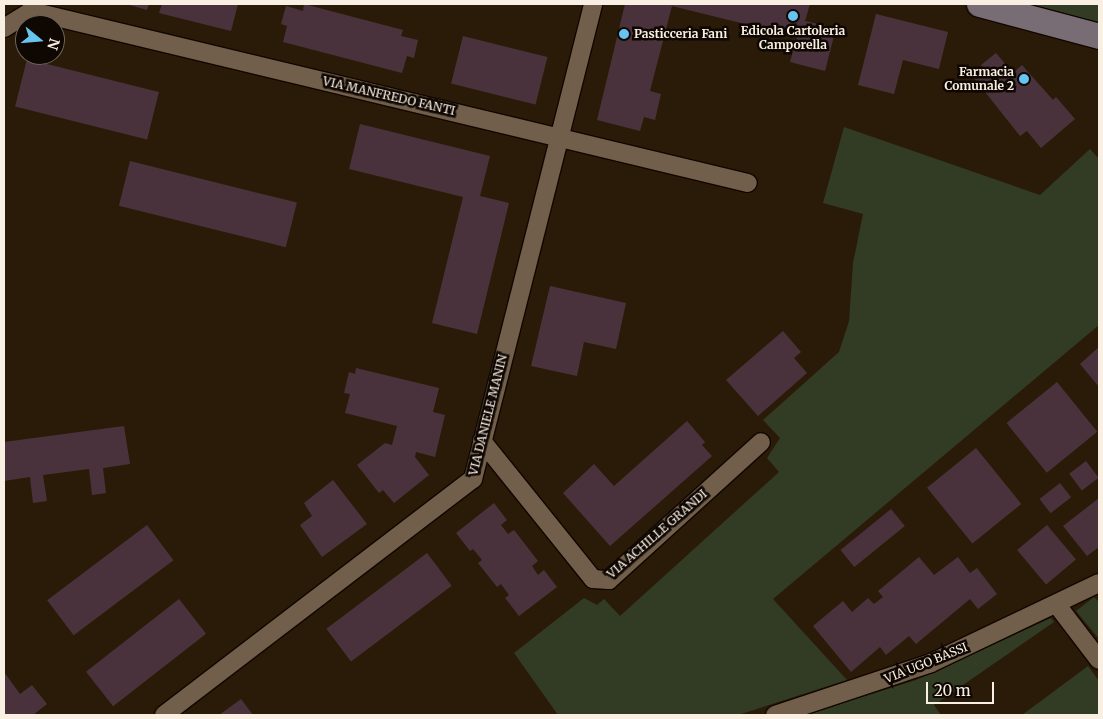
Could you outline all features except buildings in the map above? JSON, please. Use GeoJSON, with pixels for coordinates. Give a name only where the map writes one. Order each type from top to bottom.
{"type":"FeatureCollection","features":[{"type":"Feature","properties":{"kind":"main road"},"geometry":{"type":"LineString","coordinates":[[979,4],[1099,36]]}},
{"type":"Feature","properties":{"kind":"street","name":"VIA DANIELE MANIN"},"geometry":{"type":"LineString","coordinates":[[164,715],[473,479],[593,4]]}},
{"type":"Feature","properties":{"kind":"street","name":"VIA MANFREDO FANTI"},"geometry":{"type":"LineString","coordinates":[[32,7],[748,183]]}},
{"type":"Feature","properties":{"kind":"street"},"geometry":{"type":"LineString","coordinates":[[4,28],[32,7]]}},
{"type":"Feature","properties":{"kind":"street","name":"VIA ACHILLE GRANDI"},"geometry":{"type":"LineString","coordinates":[[482,441],[593,579],[609,580],[761,442]]}},
{"type":"Feature","properties":{"kind":"street","name":"VIA UGO BASSI"},"geometry":{"type":"LineString","coordinates":[[775,715],[907,672],[1057,605],[1099,583]]}},
{"type":"Feature","properties":{"kind":"street"},"geometry":{"type":"LineString","coordinates":[[1057,605],[1099,660]]}},
{"type":"Feature","properties":{"kind":"green space"},"geometry":{"type":"Polygon","coordinates":[[[1015,4],[1099,4],[1099,26],[1015,4]]]}},
{"type":"Feature","properties":{"kind":"green space"},"geometry":{"type":"Polygon","coordinates":[[[844,127],[1040,195],[1090,149],[1099,159],[1099,325],[773,599],[847,680],[738,715],[558,715],[514,653],[584,598],[597,605],[604,599],[620,616],[779,472],[767,458],[780,438],[763,420],[839,352],[849,321],[853,263],[863,214],[823,203],[844,127]]]}},
{"type":"Feature","properties":{"kind":"green space"},"geometry":{"type":"Polygon","coordinates":[[[1094,597],[1099,602],[1099,639],[1076,611],[1094,597]]]}},
{"type":"Feature","properties":{"kind":"green space"},"geometry":{"type":"Polygon","coordinates":[[[1051,618],[1054,622],[934,705],[941,715],[805,715],[916,680],[1051,618]]]}},
{"type":"Feature","properties":{"kind":"green space"},"geometry":{"type":"Polygon","coordinates":[[[1088,666],[1099,681],[1099,715],[1022,715],[1088,666]]]}},
{"type":"Feature","properties":{"kind":"place","name":"Edicola Cartoleria Camporella"},"geometry":{"type":"Point","coordinates":[793,16]}},
{"type":"Feature","properties":{"kind":"place","name":"Pasticceria Fani"},"geometry":{"type":"Point","coordinates":[624,34]}},
{"type":"Feature","properties":{"kind":"place","name":"Farmacia Comunale 2"},"geometry":{"type":"Point","coordinates":[1024,79]}}]}
